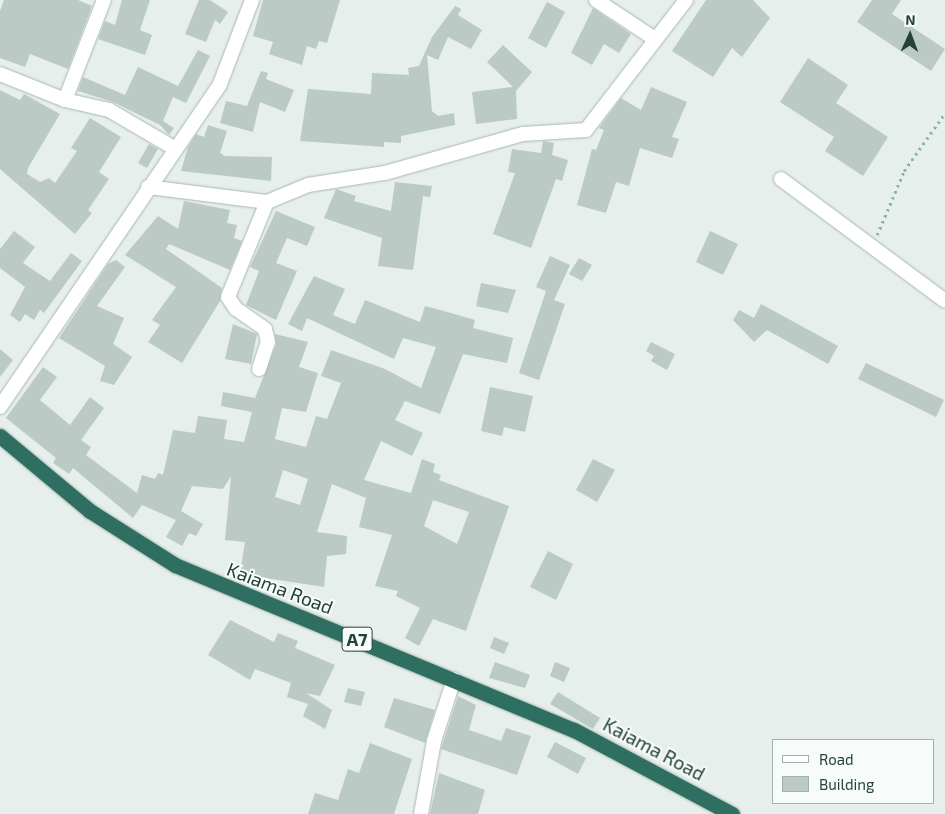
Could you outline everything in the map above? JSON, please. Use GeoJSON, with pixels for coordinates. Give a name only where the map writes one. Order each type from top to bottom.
{"type":"FeatureCollection","features":[{"type":"Feature","properties":{"kind":"highway","name":"Kaiama Road"},"geometry":{"type":"LineString","coordinates":[[0,436],[90,511],[175,565],[574,730],[732,814]]}},
{"type":"Feature","properties":{"kind":"street"},"geometry":{"type":"LineString","coordinates":[[65,100],[104,0]]}},
{"type":"Feature","properties":{"kind":"street"},"geometry":{"type":"LineString","coordinates":[[0,407],[174,148],[220,84],[252,0]]}},
{"type":"Feature","properties":{"kind":"street"},"geometry":{"type":"LineString","coordinates":[[596,0],[655,39]]}},
{"type":"Feature","properties":{"kind":"street"},"geometry":{"type":"LineString","coordinates":[[148,187],[267,202],[308,185],[385,173],[523,134],[586,130],[655,39],[667,30],[686,0]]}},
{"type":"Feature","properties":{"kind":"street"},"geometry":{"type":"LineString","coordinates":[[0,74],[65,100],[109,110],[174,148]]}},
{"type":"Feature","properties":{"kind":"street"},"geometry":{"type":"LineString","coordinates":[[781,179],[945,301]]}},
{"type":"Feature","properties":{"kind":"street"},"geometry":{"type":"LineString","coordinates":[[258,369],[268,342],[265,329],[236,309],[228,297],[267,202]]}},
{"type":"Feature","properties":{"kind":"street"},"geometry":{"type":"LineString","coordinates":[[421,814],[434,741],[454,679]]}},
{"type":"Feature","properties":{"kind":"path"},"geometry":{"type":"LineString","coordinates":[[883,244],[877,236],[888,205],[904,171],[945,112]]}},
{"type":"Feature","properties":{"kind":"building"},"geometry":{"type":"Polygon","coordinates":[[[4,0],[78,0],[92,6],[68,69],[30,54],[25,67],[0,58],[0,11],[4,0]]]}},
{"type":"Feature","properties":{"kind":"building"},"geometry":{"type":"Polygon","coordinates":[[[122,0],[150,0],[140,30],[152,35],[145,55],[98,39],[105,21],[115,25],[122,0]]]}},
{"type":"Feature","properties":{"kind":"building"},"geometry":{"type":"Polygon","coordinates":[[[199,0],[210,0],[228,12],[220,24],[215,20],[206,42],[185,34],[199,0]]]}},
{"type":"Feature","properties":{"kind":"building"},"geometry":{"type":"Polygon","coordinates":[[[263,0],[340,0],[327,43],[319,41],[316,49],[307,46],[302,65],[269,54],[273,42],[253,36],[263,0]]]}},
{"type":"Feature","properties":{"kind":"building"},"geometry":{"type":"Polygon","coordinates":[[[706,0],[753,0],[770,18],[742,57],[732,48],[713,77],[672,51],[706,0]]]}},
{"type":"Feature","properties":{"kind":"building"},"geometry":{"type":"Polygon","coordinates":[[[872,0],[901,0],[892,14],[945,49],[931,71],[857,22],[872,0]]]}},
{"type":"Feature","properties":{"kind":"building"},"geometry":{"type":"Polygon","coordinates":[[[547,2],[565,12],[546,48],[528,38],[547,2]]]}},
{"type":"Feature","properties":{"kind":"building"},"geometry":{"type":"Polygon","coordinates":[[[455,6],[461,9],[458,15],[482,30],[471,49],[448,37],[438,60],[427,55],[432,111],[438,116],[454,113],[455,125],[401,136],[401,143],[384,142],[384,147],[300,141],[308,89],[371,94],[372,73],[409,75],[408,68],[419,66],[432,37],[455,6]]]}},
{"type":"Feature","properties":{"kind":"building"},"geometry":{"type":"Polygon","coordinates":[[[593,8],[631,34],[619,53],[604,44],[592,65],[571,53],[593,8]]]}},
{"type":"Feature","properties":{"kind":"building"},"geometry":{"type":"Polygon","coordinates":[[[503,45],[532,72],[516,91],[517,119],[476,124],[472,92],[513,87],[487,62],[503,45]]]}},
{"type":"Feature","properties":{"kind":"building"},"geometry":{"type":"Polygon","coordinates":[[[198,50],[210,56],[186,103],[173,97],[163,121],[174,128],[169,135],[160,125],[113,102],[78,91],[83,77],[125,95],[138,67],[178,86],[198,50]]]}},
{"type":"Feature","properties":{"kind":"building"},"geometry":{"type":"Polygon","coordinates":[[[808,58],[848,85],[836,103],[888,137],[863,176],[825,151],[834,137],[780,102],[808,58]]]}},
{"type":"Feature","properties":{"kind":"building"},"geometry":{"type":"Polygon","coordinates":[[[261,71],[268,73],[266,79],[294,90],[285,112],[260,102],[253,132],[220,123],[226,101],[247,106],[261,71]]]}},
{"type":"Feature","properties":{"kind":"building"},"geometry":{"type":"Polygon","coordinates":[[[651,87],[687,102],[672,137],[679,139],[672,158],[640,148],[629,186],[616,182],[606,213],[577,205],[592,149],[596,150],[604,130],[599,128],[621,98],[641,110],[651,87]]]}},
{"type":"Feature","properties":{"kind":"building"},"geometry":{"type":"Polygon","coordinates":[[[0,90],[20,100],[24,94],[60,114],[28,168],[27,174],[40,182],[49,178],[55,183],[77,151],[71,148],[90,118],[121,137],[99,172],[109,179],[88,210],[92,213],[75,234],[0,169],[0,90]]]}},
{"type":"Feature","properties":{"kind":"building"},"geometry":{"type":"Polygon","coordinates":[[[208,125],[227,131],[220,153],[225,156],[272,157],[271,181],[181,171],[188,147],[196,134],[204,137],[208,125]]]}},
{"type":"Feature","properties":{"kind":"building"},"geometry":{"type":"Polygon","coordinates":[[[543,141],[554,143],[552,155],[568,160],[562,181],[556,179],[531,248],[493,234],[515,173],[508,172],[512,149],[541,153],[543,141]]]}},
{"type":"Feature","properties":{"kind":"building"},"geometry":{"type":"Polygon","coordinates":[[[149,144],[158,149],[147,168],[138,163],[149,144]]]}},
{"type":"Feature","properties":{"kind":"building"},"geometry":{"type":"Polygon","coordinates":[[[395,182],[432,186],[430,197],[423,196],[413,270],[378,266],[382,238],[324,218],[336,189],[356,196],[354,201],[391,211],[395,182]]]}},
{"type":"Feature","properties":{"kind":"building"},"geometry":{"type":"Polygon","coordinates":[[[184,201],[230,210],[227,223],[237,225],[234,238],[242,241],[230,270],[169,244],[166,249],[222,288],[220,301],[182,363],[148,342],[160,325],[152,320],[176,287],[125,255],[158,216],[178,229],[184,201]]]}},
{"type":"Feature","properties":{"kind":"building"},"geometry":{"type":"Polygon","coordinates":[[[276,211],[315,227],[307,246],[287,238],[276,263],[297,271],[276,320],[246,305],[259,271],[250,267],[276,211]]]}},
{"type":"Feature","properties":{"kind":"building"},"geometry":{"type":"Polygon","coordinates":[[[14,231],[35,247],[23,263],[50,281],[71,253],[82,261],[44,313],[40,310],[34,320],[25,314],[20,322],[10,315],[25,287],[0,268],[0,249],[14,231]]]}},
{"type":"Feature","properties":{"kind":"building"},"geometry":{"type":"Polygon","coordinates":[[[710,231],[738,244],[723,275],[696,262],[710,231]]]}},
{"type":"Feature","properties":{"kind":"building"},"geometry":{"type":"Polygon","coordinates":[[[550,256],[570,265],[554,300],[565,304],[539,380],[519,373],[546,291],[536,287],[550,256]]]}},
{"type":"Feature","properties":{"kind":"building"},"geometry":{"type":"Polygon","coordinates":[[[579,258],[592,265],[582,281],[569,274],[579,258]]]}},
{"type":"Feature","properties":{"kind":"building"},"geometry":{"type":"Polygon","coordinates":[[[116,260],[125,267],[97,306],[124,318],[113,344],[132,357],[114,385],[100,381],[105,366],[59,338],[108,264],[116,260]]]}},
{"type":"Feature","properties":{"kind":"building"},"geometry":{"type":"Polygon","coordinates":[[[314,276],[345,289],[333,315],[355,324],[365,300],[420,322],[425,306],[475,320],[473,328],[513,338],[507,363],[463,354],[440,414],[405,401],[395,420],[423,433],[412,456],[381,441],[364,480],[411,493],[422,459],[435,464],[433,472],[441,475],[439,480],[509,506],[466,631],[433,619],[419,646],[405,638],[420,608],[396,596],[398,591],[375,586],[392,535],[359,527],[366,498],[332,484],[317,532],[347,536],[346,554],[327,556],[324,587],[240,574],[245,542],[225,540],[231,476],[223,489],[192,486],[181,511],[203,524],[196,536],[189,533],[182,546],[166,537],[176,520],[142,505],[133,518],[73,468],[69,474],[53,463],[56,458],[6,418],[43,367],[57,377],[40,400],[70,425],[90,397],[104,408],[81,440],[91,447],[86,455],[137,493],[142,475],[155,479],[158,473],[163,475],[173,430],[195,433],[198,416],[227,420],[224,439],[244,442],[252,412],[221,406],[223,392],[255,398],[276,345],[275,334],[308,342],[299,367],[318,373],[306,412],[282,408],[275,439],[306,447],[316,416],[327,419],[341,383],[321,376],[331,350],[385,369],[421,388],[436,347],[403,338],[394,359],[307,318],[302,331],[288,324],[314,276]],[[283,470],[275,497],[300,505],[308,479],[283,470]],[[433,500],[424,526],[457,544],[469,512],[433,500]]]}},
{"type":"Feature","properties":{"kind":"building"},"geometry":{"type":"Polygon","coordinates":[[[481,283],[516,290],[508,313],[476,306],[481,283]]]}},
{"type":"Feature","properties":{"kind":"building"},"geometry":{"type":"Polygon","coordinates":[[[761,304],[838,346],[828,364],[767,330],[754,342],[733,320],[739,310],[754,318],[761,304]]]}},
{"type":"Feature","properties":{"kind":"building"},"geometry":{"type":"Polygon","coordinates":[[[233,324],[257,334],[251,364],[225,359],[233,324]]]}},
{"type":"Feature","properties":{"kind":"building"},"geometry":{"type":"Polygon","coordinates":[[[651,342],[675,354],[667,370],[651,361],[654,356],[646,351],[651,342]]]}},
{"type":"Feature","properties":{"kind":"building"},"geometry":{"type":"Polygon","coordinates":[[[0,349],[13,360],[0,377],[0,349]]]}},
{"type":"Feature","properties":{"kind":"building"},"geometry":{"type":"Polygon","coordinates":[[[866,363],[944,400],[936,417],[858,379],[866,363]]]}},
{"type":"Feature","properties":{"kind":"building"},"geometry":{"type":"Polygon","coordinates":[[[490,387],[533,396],[525,432],[504,427],[502,436],[481,431],[490,387]]]}},
{"type":"Feature","properties":{"kind":"building"},"geometry":{"type":"Polygon","coordinates":[[[593,459],[615,470],[597,502],[576,490],[593,459]]]}},
{"type":"Feature","properties":{"kind":"building"},"geometry":{"type":"Polygon","coordinates":[[[548,551],[573,564],[556,600],[530,587],[548,551]]]}},
{"type":"Feature","properties":{"kind":"building"},"geometry":{"type":"Polygon","coordinates":[[[230,620],[274,642],[278,633],[298,641],[295,648],[335,665],[320,696],[306,693],[332,710],[325,729],[303,716],[308,704],[287,697],[291,683],[255,669],[250,680],[208,655],[230,620]]]}},
{"type":"Feature","properties":{"kind":"building"},"geometry":{"type":"Polygon","coordinates":[[[494,637],[509,643],[504,654],[490,648],[494,637]]]}},
{"type":"Feature","properties":{"kind":"building"},"geometry":{"type":"Polygon","coordinates":[[[495,662],[530,675],[525,688],[489,678],[495,662]]]}},
{"type":"Feature","properties":{"kind":"building"},"geometry":{"type":"Polygon","coordinates":[[[555,662],[570,668],[564,682],[550,676],[555,662]]]}},
{"type":"Feature","properties":{"kind":"building"},"geometry":{"type":"Polygon","coordinates":[[[348,688],[365,692],[361,706],[344,702],[348,688]]]}},
{"type":"Feature","properties":{"kind":"building"},"geometry":{"type":"Polygon","coordinates":[[[558,692],[600,718],[593,729],[550,704],[558,692]]]}},
{"type":"Feature","properties":{"kind":"building"},"geometry":{"type":"Polygon","coordinates":[[[458,696],[476,705],[469,730],[501,741],[506,728],[531,736],[517,775],[441,749],[458,696]]]}},
{"type":"Feature","properties":{"kind":"building"},"geometry":{"type":"Polygon","coordinates":[[[394,698],[435,710],[425,743],[384,727],[394,698]]]}},
{"type":"Feature","properties":{"kind":"building"},"geometry":{"type":"Polygon","coordinates":[[[555,742],[586,758],[578,774],[547,757],[555,742]]]}},
{"type":"Feature","properties":{"kind":"building"},"geometry":{"type":"Polygon","coordinates":[[[370,743],[412,759],[394,814],[308,814],[315,793],[338,800],[348,769],[359,773],[370,743]]]}},
{"type":"Feature","properties":{"kind":"building"},"geometry":{"type":"Polygon","coordinates":[[[439,773],[485,790],[478,814],[430,814],[439,773]]]}}]}
